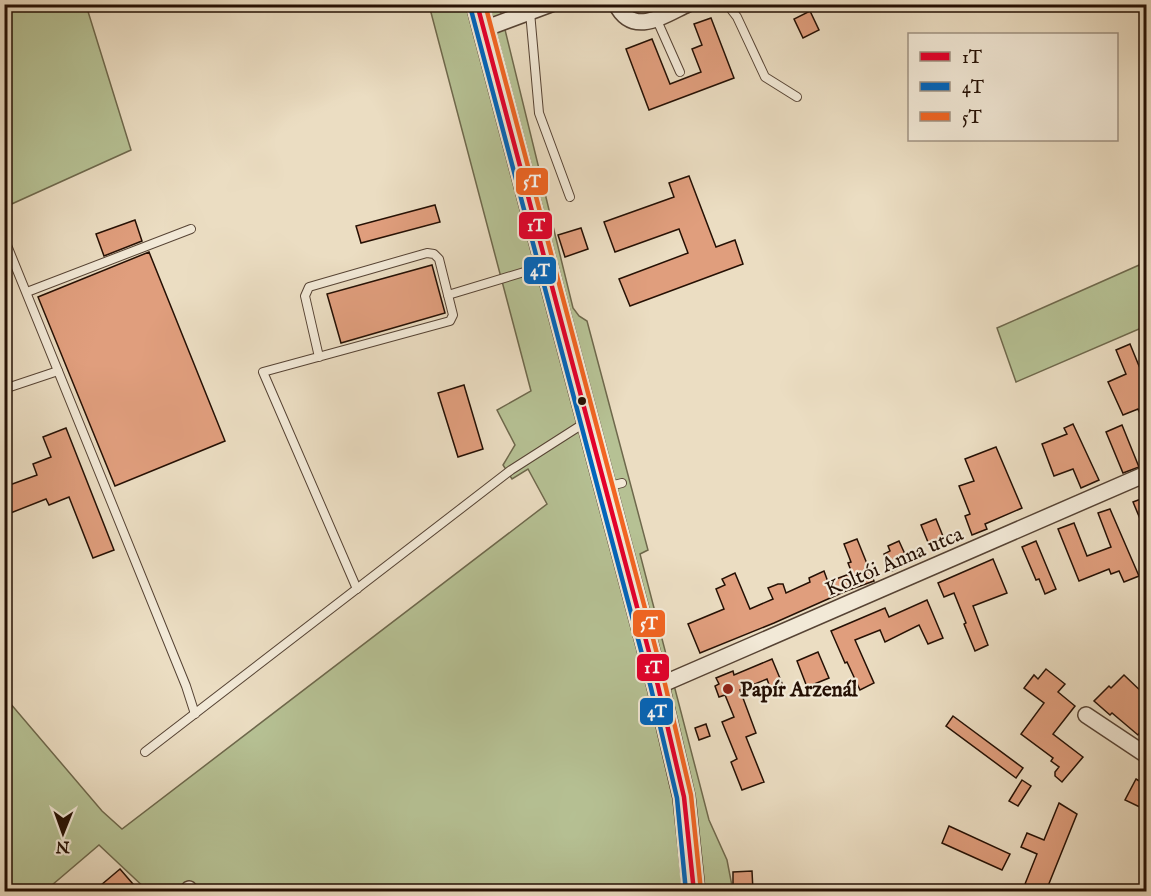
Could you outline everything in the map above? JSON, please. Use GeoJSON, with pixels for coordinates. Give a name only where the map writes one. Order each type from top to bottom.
{"type":"FeatureCollection","features":[{"type":"Feature","properties":{"kind":"main road"},"geometry":{"type":"LineString","coordinates":[[477,4],[588,421],[614,485],[626,560],[684,797],[694,891]]}},
{"type":"Feature","properties":{"kind":"street"},"geometry":{"type":"LineString","coordinates":[[484,29],[529,8],[550,4]]}},
{"type":"Feature","properties":{"kind":"street"},"geometry":{"type":"LineString","coordinates":[[616,4],[621,14],[631,21],[646,22],[688,4]]}},
{"type":"Feature","properties":{"kind":"street","name":"Koltói Anna utca"},"geometry":{"type":"LineString","coordinates":[[658,686],[1146,474]]}},
{"type":"Feature","properties":{"kind":"street"},"geometry":{"type":"LineString","coordinates":[[1086,715],[1146,755]]}},
{"type":"Feature","properties":{"kind":"lane"},"geometry":{"type":"LineString","coordinates":[[728,4],[737,17],[765,77],[797,97]]}},
{"type":"Feature","properties":{"kind":"lane"},"geometry":{"type":"LineString","coordinates":[[529,8],[538,113],[570,196]]}},
{"type":"Feature","properties":{"kind":"lane"},"geometry":{"type":"LineString","coordinates":[[656,18],[680,72]]}},
{"type":"Feature","properties":{"kind":"lane"},"geometry":{"type":"LineString","coordinates":[[27,292],[190,229]]}},
{"type":"Feature","properties":{"kind":"lane"},"geometry":{"type":"LineString","coordinates":[[4,238],[186,686],[195,714]]}},
{"type":"Feature","properties":{"kind":"lane"},"geometry":{"type":"LineString","coordinates":[[319,357],[305,296],[309,287],[427,253],[434,254],[439,259],[453,315],[450,321],[319,357],[263,372],[357,589]]}},
{"type":"Feature","properties":{"kind":"lane"},"geometry":{"type":"LineString","coordinates":[[448,295],[547,266]]}},
{"type":"Feature","properties":{"kind":"lane"},"geometry":{"type":"LineString","coordinates":[[4,389],[58,371]]}},
{"type":"Feature","properties":{"kind":"lane"},"geometry":{"type":"LineString","coordinates":[[145,752],[511,470],[588,421]]}},
{"type":"Feature","properties":{"kind":"green space"},"geometry":{"type":"Polygon","coordinates":[[[4,5],[86,5],[131,150],[5,207],[4,5]]]}},
{"type":"Feature","properties":{"kind":"green space"},"geometry":{"type":"Polygon","coordinates":[[[429,5],[499,5],[573,308],[587,321],[648,550],[640,554],[709,820],[727,860],[733,891],[148,891],[99,845],[45,891],[5,891],[4,696],[102,811],[122,829],[547,504],[528,469],[512,479],[503,465],[515,445],[497,410],[531,391],[429,5]]]}},
{"type":"Feature","properties":{"kind":"green space"},"geometry":{"type":"Polygon","coordinates":[[[1146,262],[1146,326],[1016,382],[997,328],[1146,262]]]}},
{"type":"Feature","properties":{"kind":"building"},"geometry":{"type":"Polygon","coordinates":[[[810,11],[819,30],[803,38],[794,19],[810,11]]]}},
{"type":"Feature","properties":{"kind":"building"},"geometry":{"type":"Polygon","coordinates":[[[711,18],[734,78],[649,110],[626,49],[652,39],[670,84],[701,72],[692,49],[702,45],[694,24],[711,18]]]}},
{"type":"Feature","properties":{"kind":"building"},"geometry":{"type":"Polygon","coordinates":[[[689,176],[716,247],[735,240],[743,264],[630,306],[619,279],[688,253],[679,229],[615,252],[604,222],[674,197],[669,183],[689,176]]]}},
{"type":"Feature","properties":{"kind":"building"},"geometry":{"type":"Polygon","coordinates":[[[435,205],[440,222],[361,243],[356,226],[435,205]]]}},
{"type":"Feature","properties":{"kind":"building"},"geometry":{"type":"Polygon","coordinates":[[[135,220],[142,241],[104,256],[96,234],[135,220]]]}},
{"type":"Feature","properties":{"kind":"building"},"geometry":{"type":"Polygon","coordinates":[[[581,228],[588,249],[565,257],[558,235],[581,228]]]}},
{"type":"Feature","properties":{"kind":"building"},"geometry":{"type":"Polygon","coordinates":[[[149,252],[225,441],[115,486],[38,297],[149,252]]]}},
{"type":"Feature","properties":{"kind":"building"},"geometry":{"type":"Polygon","coordinates":[[[432,265],[445,313],[341,343],[327,294],[432,265]]]}},
{"type":"Feature","properties":{"kind":"building"},"geometry":{"type":"Polygon","coordinates":[[[1130,344],[1146,383],[1146,427],[1138,409],[1123,415],[1108,382],[1126,374],[1116,350],[1130,344]]]}},
{"type":"Feature","properties":{"kind":"building"},"geometry":{"type":"Polygon","coordinates":[[[464,385],[483,449],[458,457],[438,393],[464,385]]]}},
{"type":"Feature","properties":{"kind":"building"},"geometry":{"type":"Polygon","coordinates":[[[1073,424],[1099,480],[1081,488],[1073,469],[1054,476],[1042,444],[1067,434],[1064,428],[1073,424]]]}},
{"type":"Feature","properties":{"kind":"building"},"geometry":{"type":"Polygon","coordinates":[[[1122,425],[1139,467],[1123,473],[1106,432],[1122,425]]]}},
{"type":"Feature","properties":{"kind":"building"},"geometry":{"type":"Polygon","coordinates":[[[66,428],[114,550],[93,558],[69,497],[49,505],[46,499],[8,514],[4,505],[4,487],[37,475],[33,464],[51,457],[43,437],[66,428]]]}},
{"type":"Feature","properties":{"kind":"building"},"geometry":{"type":"Polygon","coordinates":[[[996,447],[1022,508],[985,524],[987,529],[972,535],[965,516],[970,514],[959,486],[974,481],[965,459],[996,447]]]}},
{"type":"Feature","properties":{"kind":"building"},"geometry":{"type":"Polygon","coordinates":[[[1146,497],[1146,533],[1133,502],[1146,497]]]}},
{"type":"Feature","properties":{"kind":"building"},"geometry":{"type":"Polygon","coordinates":[[[1110,509],[1139,576],[1124,582],[1119,571],[1111,574],[1109,569],[1079,581],[1058,529],[1074,523],[1087,556],[1111,547],[1098,513],[1110,509]]]}},
{"type":"Feature","properties":{"kind":"building"},"geometry":{"type":"Polygon","coordinates":[[[936,519],[947,546],[932,552],[921,525],[936,519]]]}},
{"type":"Feature","properties":{"kind":"building"},"geometry":{"type":"Polygon","coordinates":[[[857,539],[874,581],[700,653],[688,624],[724,609],[716,589],[725,585],[722,579],[735,573],[750,609],[773,599],[768,588],[778,584],[783,584],[786,593],[810,582],[809,578],[824,571],[828,582],[852,573],[848,563],[851,562],[844,544],[857,539]]]}},
{"type":"Feature","properties":{"kind":"building"},"geometry":{"type":"Polygon","coordinates":[[[899,541],[909,563],[892,571],[884,554],[890,551],[888,546],[899,541]]]}},
{"type":"Feature","properties":{"kind":"building"},"geometry":{"type":"Polygon","coordinates":[[[1036,541],[1056,589],[1045,594],[1039,579],[1036,580],[1022,547],[1036,541]]]}},
{"type":"Feature","properties":{"kind":"building"},"geometry":{"type":"Polygon","coordinates":[[[993,559],[1007,593],[973,606],[988,645],[975,651],[954,593],[944,597],[938,583],[993,559]]]}},
{"type":"Feature","properties":{"kind":"building"},"geometry":{"type":"Polygon","coordinates":[[[927,600],[943,638],[928,644],[919,625],[885,642],[880,630],[855,640],[874,683],[860,690],[831,631],[885,608],[889,617],[927,600]]]}},
{"type":"Feature","properties":{"kind":"building"},"geometry":{"type":"Polygon","coordinates":[[[818,652],[829,678],[807,687],[797,661],[818,652]]]}},
{"type":"Feature","properties":{"kind":"building"},"geometry":{"type":"Polygon","coordinates":[[[772,659],[784,688],[772,693],[767,679],[740,690],[756,733],[746,737],[764,782],[742,790],[731,762],[737,759],[722,722],[734,717],[725,695],[719,697],[715,686],[719,684],[716,678],[733,671],[734,675],[772,659]]]}},
{"type":"Feature","properties":{"kind":"building"},"geometry":{"type":"Polygon","coordinates":[[[1046,669],[1065,684],[1058,692],[1075,706],[1053,734],[1083,757],[1062,782],[1055,776],[1059,767],[1051,761],[1053,758],[1021,734],[1044,703],[1024,688],[1034,675],[1038,679],[1046,669]]]}},
{"type":"Feature","properties":{"kind":"building"},"geometry":{"type":"Polygon","coordinates":[[[1124,675],[1146,696],[1146,724],[1138,735],[1094,701],[1124,675]]]}},
{"type":"Feature","properties":{"kind":"building"},"geometry":{"type":"Polygon","coordinates":[[[953,716],[1023,768],[1016,778],[946,726],[953,716]]]}},
{"type":"Feature","properties":{"kind":"building"},"geometry":{"type":"Polygon","coordinates":[[[706,724],[710,736],[699,740],[695,728],[706,724]]]}},
{"type":"Feature","properties":{"kind":"building"},"geometry":{"type":"Polygon","coordinates":[[[1136,779],[1146,785],[1146,810],[1125,800],[1136,779]]]}},
{"type":"Feature","properties":{"kind":"building"},"geometry":{"type":"Polygon","coordinates":[[[1022,780],[1031,786],[1018,806],[1009,801],[1022,780]]]}},
{"type":"Feature","properties":{"kind":"building"},"geometry":{"type":"Polygon","coordinates":[[[1059,803],[1077,814],[1046,891],[1044,891],[1025,884],[1037,854],[1021,847],[1027,833],[1044,840],[1059,803]]]}},
{"type":"Feature","properties":{"kind":"building"},"geometry":{"type":"Polygon","coordinates":[[[949,826],[1010,854],[1002,870],[942,843],[949,826]]]}},
{"type":"Feature","properties":{"kind":"building"},"geometry":{"type":"Polygon","coordinates":[[[120,869],[139,891],[94,891],[120,869]]]}},
{"type":"Feature","properties":{"kind":"building"},"geometry":{"type":"Polygon","coordinates":[[[752,871],[753,891],[733,891],[733,872],[752,871]]]}},
{"type":"Feature","properties":{"kind":"transit line","name":"1T"},"geometry":{"type":"LineString","coordinates":[[477,4],[658,686],[684,797],[694,892]]}},
{"type":"Feature","properties":{"kind":"transit line","name":"5T"},"geometry":{"type":"LineString","coordinates":[[485,4],[665,684],[691,795],[701,891]]}},
{"type":"Feature","properties":{"kind":"transit line","name":"4T"},"geometry":{"type":"LineString","coordinates":[[470,6],[651,688],[677,798],[686,892]]}},
{"type":"Feature","properties":{"kind":"place","name":"Papír Arzenál"},"geometry":{"type":"Point","coordinates":[728,689]}}]}
